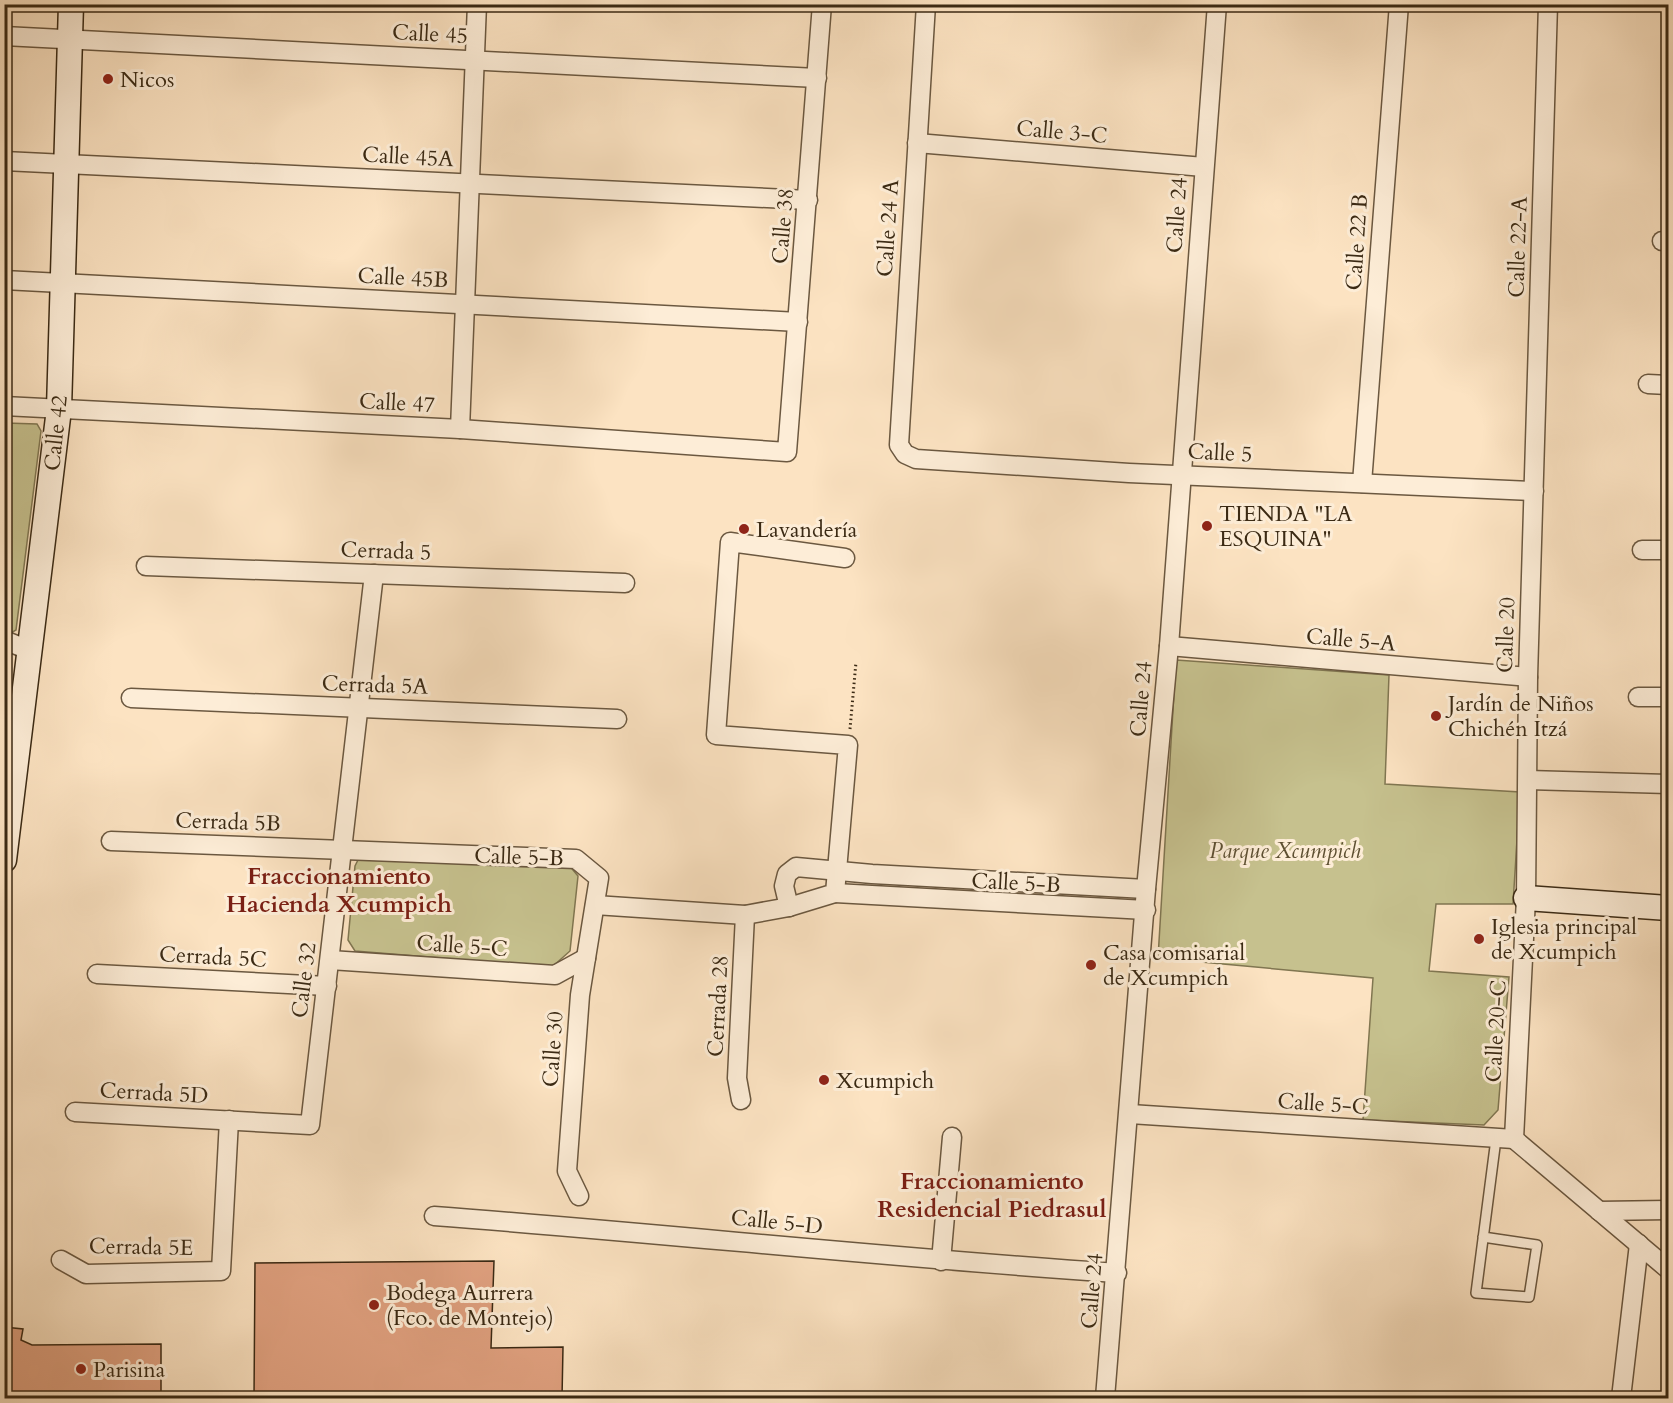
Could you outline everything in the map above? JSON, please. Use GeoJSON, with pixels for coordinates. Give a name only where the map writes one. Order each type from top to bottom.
{"type":"FeatureCollection","features":[{"type":"Feature","properties":{"kind":"street","name":"Calle 42"},"geometry":{"type":"LineString","coordinates":[[4,860],[10,773],[31,651],[59,409],[71,4]]}},
{"type":"Feature","properties":{"kind":"street"},"geometry":{"type":"LineString","coordinates":[[460,429],[477,4]]}},
{"type":"Feature","properties":{"kind":"street","name":"Calle 38"},"geometry":{"type":"LineString","coordinates":[[787,452],[822,4]]}},
{"type":"Feature","properties":{"kind":"street","name":"Calle 24 A"},"geometry":{"type":"LineString","coordinates":[[904,454],[899,445],[926,4]]}},
{"type":"Feature","properties":{"kind":"street","name":"Calle 24"},"geometry":{"type":"LineString","coordinates":[[1105,1398],[1130,1114],[1146,889],[1169,646],[1217,4]]}},
{"type":"Feature","properties":{"kind":"street","name":"Calle 22 B"},"geometry":{"type":"LineString","coordinates":[[1362,483],[1399,4]]}},
{"type":"Feature","properties":{"kind":"street","name":"Calle 22-A"},"geometry":{"type":"LineString","coordinates":[[1534,491],[1548,4]]}},
{"type":"Feature","properties":{"kind":"street","name":"Calle 45"},"geometry":{"type":"LineString","coordinates":[[4,36],[817,78]]}},
{"type":"Feature","properties":{"kind":"street","name":"Calle 3-C"},"geometry":{"type":"LineString","coordinates":[[917,143],[1204,167]]}},
{"type":"Feature","properties":{"kind":"street","name":"Calle 45A"},"geometry":{"type":"LineString","coordinates":[[4,161],[808,200]]}},
{"type":"Feature","properties":{"kind":"street","name":"Calle 45B"},"geometry":{"type":"LineString","coordinates":[[4,280],[798,322]]}},
{"type":"Feature","properties":{"kind":"street"},"geometry":{"type":"LineString","coordinates":[[1648,384],[1668,384]]}},
{"type":"Feature","properties":{"kind":"street","name":"Calle 47"},"geometry":{"type":"LineString","coordinates":[[4,406],[460,429],[787,452]]}},
{"type":"Feature","properties":{"kind":"street","name":"Calle 5"},"geometry":{"type":"LineString","coordinates":[[904,454],[916,459],[1182,475],[1534,491]]}},
{"type":"Feature","properties":{"kind":"street","name":"Calle 20"},"geometry":{"type":"LineString","coordinates":[[1528,780],[1528,677],[1534,491]]}},
{"type":"Feature","properties":{"kind":"street"},"geometry":{"type":"LineString","coordinates":[[835,893],[848,745],[716,735],[730,542],[845,558]]}},
{"type":"Feature","properties":{"kind":"street"},"geometry":{"type":"LineString","coordinates":[[1642,550],[1668,550]]}},
{"type":"Feature","properties":{"kind":"street","name":"Cerrada 5"},"geometry":{"type":"LineString","coordinates":[[146,566],[625,583]]}},
{"type":"Feature","properties":{"kind":"street","name":"Calle 32"},"geometry":{"type":"LineString","coordinates":[[229,1120],[310,1125],[374,574]]}},
{"type":"Feature","properties":{"kind":"street"},"geometry":{"type":"LineString","coordinates":[[4,640],[31,651]]}},
{"type":"Feature","properties":{"kind":"street","name":"Calle 5-A"},"geometry":{"type":"LineString","coordinates":[[1169,646],[1528,677]]}},
{"type":"Feature","properties":{"kind":"street"},"geometry":{"type":"LineString","coordinates":[[1638,697],[1668,697]]}},
{"type":"Feature","properties":{"kind":"street","name":"Cerrada 5A"},"geometry":{"type":"LineString","coordinates":[[130,698],[617,719]]}},
{"type":"Feature","properties":{"kind":"street"},"geometry":{"type":"LineString","coordinates":[[1528,780],[1668,784]]}},
{"type":"Feature","properties":{"kind":"street","name":"Calle 20-C"},"geometry":{"type":"LineString","coordinates":[[1505,1139],[1526,898],[1528,780]]}},
{"type":"Feature","properties":{"kind":"street","name":"Cerrada 5B"},"geometry":{"type":"LineString","coordinates":[[111,841],[342,850]]}},
{"type":"Feature","properties":{"kind":"street","name":"Calle 5-B"},"geometry":{"type":"LineString","coordinates":[[342,850],[576,859],[599,878],[595,905],[746,915],[789,907],[835,893],[1146,910]]}},
{"type":"Feature","properties":{"kind":"street","name":"Calle 5-B"},"geometry":{"type":"LineString","coordinates":[[789,907],[784,886],[787,874],[796,867],[1146,889]]}},
{"type":"Feature","properties":{"kind":"street"},"geometry":{"type":"LineString","coordinates":[[1526,898],[1668,908]]}},
{"type":"Feature","properties":{"kind":"street","name":"Calle 30"},"geometry":{"type":"LineString","coordinates":[[579,1196],[567,1171],[580,994],[595,905]]}},
{"type":"Feature","properties":{"kind":"street","name":"Cerrada 28"},"geometry":{"type":"LineString","coordinates":[[741,1100],[737,1078],[746,915]]}},
{"type":"Feature","properties":{"kind":"street","name":"Calle 5-C"},"geometry":{"type":"LineString","coordinates":[[330,960],[555,975],[586,958]]}},
{"type":"Feature","properties":{"kind":"street","name":"Cerrada 5C"},"geometry":{"type":"LineString","coordinates":[[97,974],[327,986]]}},
{"type":"Feature","properties":{"kind":"street","name":"Cerrada 5D"},"geometry":{"type":"LineString","coordinates":[[75,1112],[229,1120]]}},
{"type":"Feature","properties":{"kind":"street","name":"Calle 5-C"},"geometry":{"type":"LineString","coordinates":[[1130,1114],[1505,1139]]}},
{"type":"Feature","properties":{"kind":"street","name":"Cerrada 5E"},"geometry":{"type":"LineString","coordinates":[[61,1260],[86,1274],[222,1271],[229,1120]]}},
{"type":"Feature","properties":{"kind":"street"},"geometry":{"type":"LineString","coordinates":[[941,1261],[952,1137]]}},
{"type":"Feature","properties":{"kind":"street"},"geometry":{"type":"LineString","coordinates":[[1505,1139],[1599,1210],[1668,1269]]}},
{"type":"Feature","properties":{"kind":"street"},"geometry":{"type":"LineString","coordinates":[[1599,1210],[1668,1210]]}},
{"type":"Feature","properties":{"kind":"street","name":"Calle 5-D"},"geometry":{"type":"LineString","coordinates":[[434,1216],[608,1229],[941,1261],[1117,1273]]}},
{"type":"Feature","properties":{"kind":"street"},"geometry":{"type":"LineString","coordinates":[[1621,1398],[1639,1244]]}},
{"type":"Feature","properties":{"kind":"lane"},"geometry":{"type":"LineString","coordinates":[[1483,1237],[1537,1245],[1529,1297],[1476,1293],[1483,1237],[1505,1139]]}},
{"type":"Feature","properties":{"kind":"path"},"geometry":{"type":"LineString","coordinates":[[848,745],[856,662]]}},
{"type":"Feature","properties":{"kind":"green space"},"geometry":{"type":"Polygon","coordinates":[[[5,423],[37,424],[41,431],[16,630],[11,633],[4,630],[5,423]]]}},
{"type":"Feature","properties":{"kind":"green space","name":"Parque Xcumpich"},"geometry":{"type":"Polygon","coordinates":[[[1176,660],[1389,675],[1385,784],[1520,792],[1513,904],[1436,904],[1429,971],[1509,977],[1498,1110],[1484,1125],[1363,1120],[1373,978],[1158,958],[1176,660]]]}},
{"type":"Feature","properties":{"kind":"green space"},"geometry":{"type":"Polygon","coordinates":[[[358,860],[568,864],[578,876],[570,951],[552,967],[355,951],[348,940],[355,866],[358,860]]]}},
{"type":"Feature","properties":{"kind":"building","name":"Bodega Aurrera (Fco. de Montejo)"},"geometry":{"type":"Polygon","coordinates":[[[494,1261],[491,1348],[563,1347],[562,1398],[254,1398],[255,1263],[494,1261]]]}},
{"type":"Feature","properties":{"kind":"building"},"geometry":{"type":"Polygon","coordinates":[[[4,1327],[23,1329],[21,1340],[32,1345],[161,1344],[161,1392],[33,1393],[33,1398],[4,1398],[4,1327]]]}},
{"type":"Feature","properties":{"kind":"place","name":"Nicos"},"geometry":{"type":"Point","coordinates":[108,79]}},
{"type":"Feature","properties":{"kind":"place","name":"TIENDA \"LA ESQUINA\""},"geometry":{"type":"Point","coordinates":[1207,526]}},
{"type":"Feature","properties":{"kind":"place","name":"Lavandería"},"geometry":{"type":"Point","coordinates":[744,529]}},
{"type":"Feature","properties":{"kind":"place","name":"Jardín de Niños Chichén Itzá"},"geometry":{"type":"Point","coordinates":[1436,716]}},
{"type":"Feature","properties":{"kind":"place","name":"Iglesia principal de Xcumpich"},"geometry":{"type":"Point","coordinates":[1479,939]}},
{"type":"Feature","properties":{"kind":"place","name":"Casa comisarial de Xcumpich"},"geometry":{"type":"Point","coordinates":[1091,965]}},
{"type":"Feature","properties":{"kind":"place","name":"Xcumpich"},"geometry":{"type":"Point","coordinates":[824,1080]}},
{"type":"Feature","properties":{"kind":"place","name":"Bodega Aurrera (Fco. de Montejo)"},"geometry":{"type":"Point","coordinates":[374,1305]}},
{"type":"Feature","properties":{"kind":"place","name":"Parisina"},"geometry":{"type":"Point","coordinates":[81,1369]}},
{"type":"Feature","properties":{"kind":"district","name":"Fraccionamiento Hacienda Xcumpich"},"geometry":{"type":"Point","coordinates":[339,890]}},
{"type":"Feature","properties":{"kind":"district","name":"Fraccionamiento Residencial Piedrasul"},"geometry":{"type":"Point","coordinates":[992,1195]}}]}
